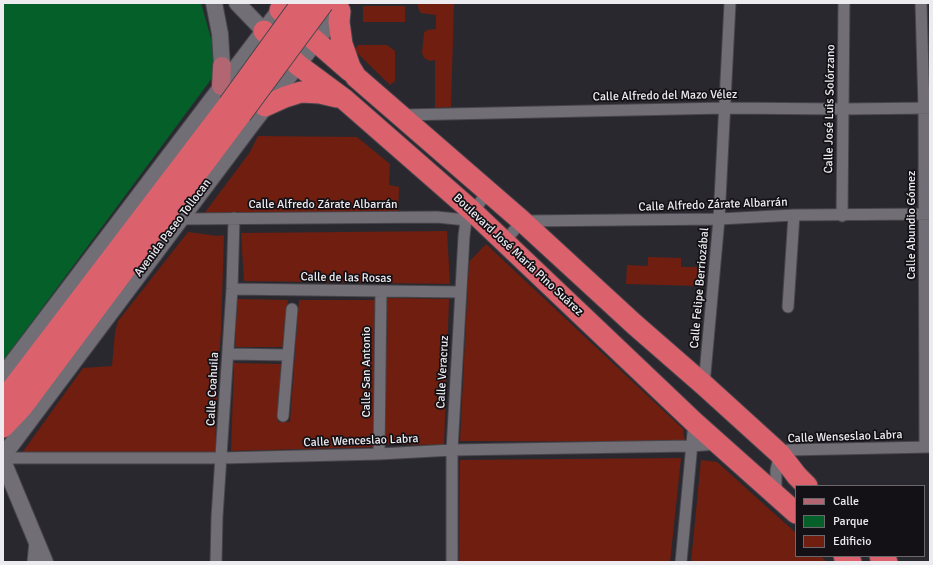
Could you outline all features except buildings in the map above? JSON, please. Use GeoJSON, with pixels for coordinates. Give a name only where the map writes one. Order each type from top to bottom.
{"type":"FeatureCollection","features":[{"type":"Feature","properties":{"kind":"highway"},"geometry":{"type":"LineString","coordinates":[[3,427],[11,401],[302,3]]}},
{"type":"Feature","properties":{"kind":"highway"},"geometry":{"type":"LineString","coordinates":[[279,5],[356,77],[522,221],[634,324],[780,454],[806,485]]}},
{"type":"Feature","properties":{"kind":"highway"},"geometry":{"type":"LineString","coordinates":[[231,101],[335,5],[340,22],[342,44],[347,61],[356,77]]}},
{"type":"Feature","properties":{"kind":"highway","name":"Boulevard José María Pino Suárez"},"geometry":{"type":"LineString","coordinates":[[264,31],[298,65],[344,99],[469,216],[505,241],[694,422],[795,512]]}},
{"type":"Feature","properties":{"kind":"highway"},"geometry":{"type":"LineString","coordinates":[[270,100],[301,92],[320,93],[344,99]]}},
{"type":"Feature","properties":{"kind":"main road"},"geometry":{"type":"LineString","coordinates":[[3,375],[231,101],[228,69],[214,3]]}},
{"type":"Feature","properties":{"kind":"main road","name":"Boulevard José María Pino Suárez"},"geometry":{"type":"LineString","coordinates":[[237,3],[264,31]]}},
{"type":"Feature","properties":{"kind":"main road"},"geometry":{"type":"LineString","coordinates":[[228,69],[264,31],[279,5]]}},
{"type":"Feature","properties":{"kind":"main road","name":"Avenida Paseo Tollocan"},"geometry":{"type":"LineString","coordinates":[[3,458],[180,219],[270,100],[317,42],[335,5]]}},
{"type":"Feature","properties":{"kind":"main road"},"geometry":{"type":"LineString","coordinates":[[228,69],[255,66],[265,70],[272,77],[274,82],[270,100]]}},
{"type":"Feature","properties":{"kind":"main road"},"geometry":{"type":"LineString","coordinates":[[3,458],[45,562]]}},
{"type":"Feature","properties":{"kind":"street","name":"Calle Felipe Berriozábal"},"geometry":{"type":"LineString","coordinates":[[704,385],[720,219],[730,3]]}},
{"type":"Feature","properties":{"kind":"street","name":"Calle José Luis Solórzano"},"geometry":{"type":"LineString","coordinates":[[842,216],[844,3]]}},
{"type":"Feature","properties":{"kind":"street","name":"Calle Abundio Gómez"},"geometry":{"type":"LineString","coordinates":[[921,3],[927,108],[928,447]]}},
{"type":"Feature","properties":{"kind":"street","name":"Calle Alfredo del Mazo Vélez"},"geometry":{"type":"LineString","coordinates":[[401,116],[724,108],[927,108]]}},
{"type":"Feature","properties":{"kind":"street"},"geometry":{"type":"LineString","coordinates":[[469,216],[488,192]]}},
{"type":"Feature","properties":{"kind":"street","name":"Calle Alfredo Zárate Albarrán"},"geometry":{"type":"LineString","coordinates":[[522,221],[720,219],[794,215],[842,216],[927,214]]}},
{"type":"Feature","properties":{"kind":"street"},"geometry":{"type":"LineString","coordinates":[[788,307],[794,215]]}},
{"type":"Feature","properties":{"kind":"street","name":"Calle Alfredo Zárate Albarrán"},"geometry":{"type":"LineString","coordinates":[[180,219],[469,216]]}},
{"type":"Feature","properties":{"kind":"street","name":"Calle Veracruz"},"geometry":{"type":"LineString","coordinates":[[452,562],[452,450],[461,292],[469,216]]}},
{"type":"Feature","properties":{"kind":"street","name":"Calle Coahuila"},"geometry":{"type":"LineString","coordinates":[[216,562],[217,517],[232,289],[234,218]]}},
{"type":"Feature","properties":{"kind":"street"},"geometry":{"type":"LineString","coordinates":[[505,241],[522,221]]}},
{"type":"Feature","properties":{"kind":"street","name":"Calle de las Rosas"},"geometry":{"type":"LineString","coordinates":[[232,289],[461,292]]}},
{"type":"Feature","properties":{"kind":"street","name":"Calle San Antonio"},"geometry":{"type":"LineString","coordinates":[[380,454],[381,291]]}},
{"type":"Feature","properties":{"kind":"street"},"geometry":{"type":"LineString","coordinates":[[283,416],[292,309]]}},
{"type":"Feature","properties":{"kind":"street"},"geometry":{"type":"LineString","coordinates":[[228,354],[288,355]]}},
{"type":"Feature","properties":{"kind":"street"},"geometry":{"type":"LineString","coordinates":[[681,562],[694,422]]}},
{"type":"Feature","properties":{"kind":"street","name":"Calle Wenceslao Labra"},"geometry":{"type":"LineString","coordinates":[[3,458],[222,458],[380,454],[452,450],[691,446],[719,444]]}},
{"type":"Feature","properties":{"kind":"street","name":"Calle Wenseslao Labra"},"geometry":{"type":"LineString","coordinates":[[776,495],[776,470],[780,454],[788,450],[928,447]]}},
{"type":"Feature","properties":{"kind":"street"},"geometry":{"type":"LineString","coordinates":[[33,562],[35,536]]}},
{"type":"Feature","properties":{"kind":"green space"},"geometry":{"type":"Polygon","coordinates":[[[3,3],[201,3],[215,52],[215,74],[3,361],[3,3]]]}}]}
